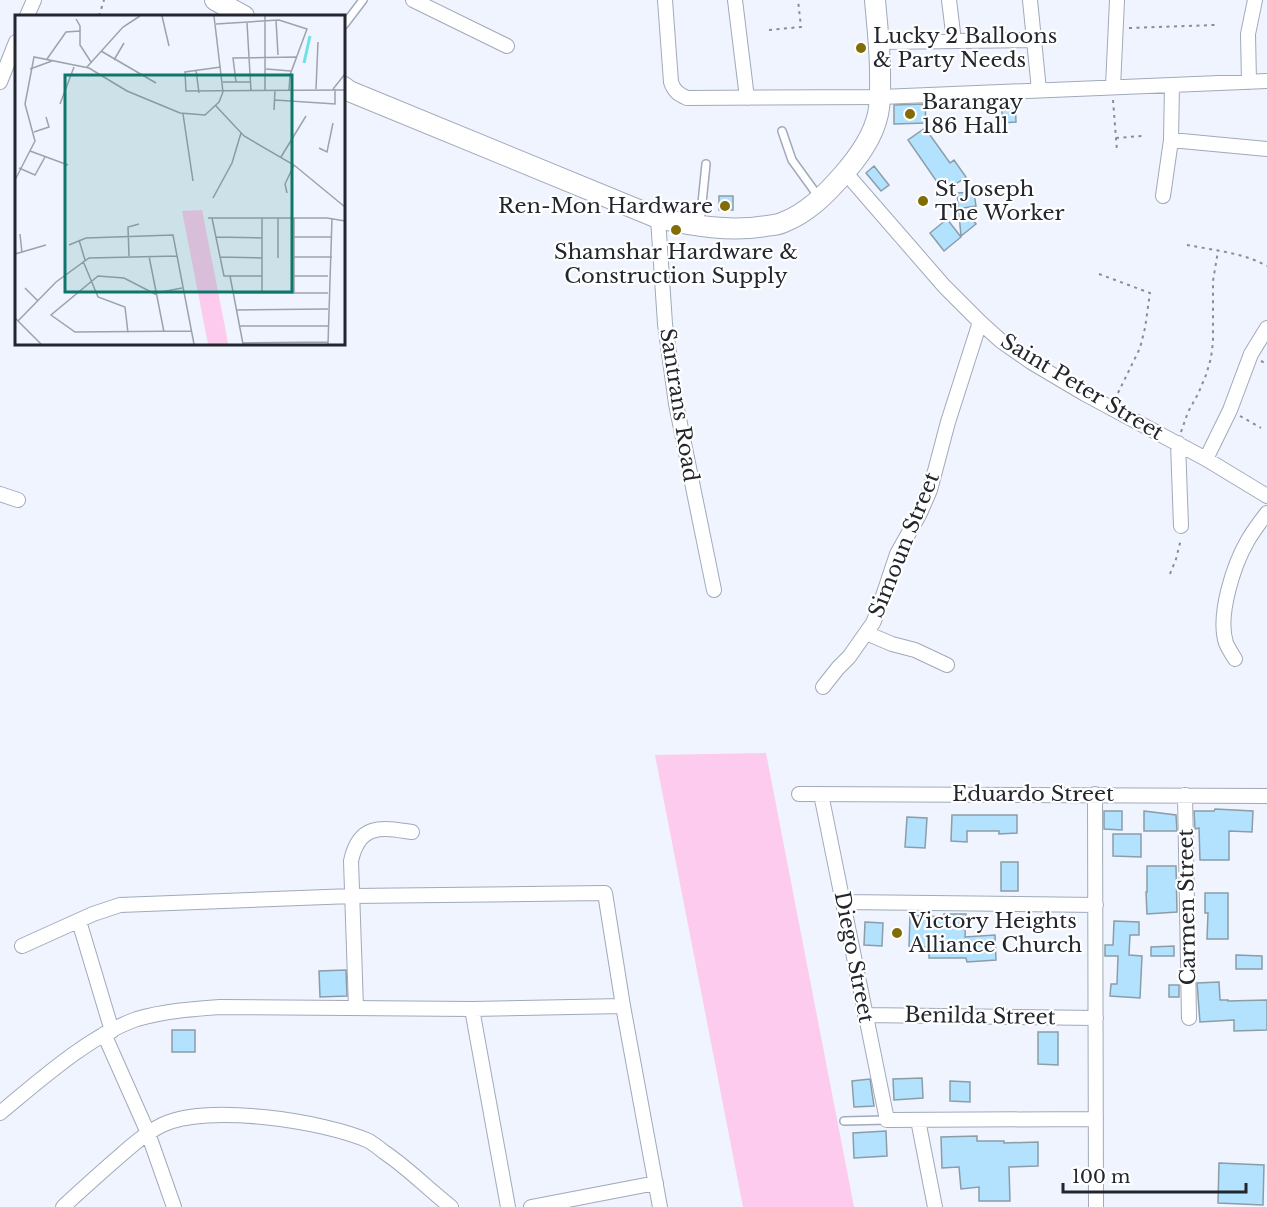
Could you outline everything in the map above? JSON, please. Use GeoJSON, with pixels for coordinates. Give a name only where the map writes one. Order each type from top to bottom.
{"type":"FeatureCollection","features":[{"type":"Feature","properties":{"kind":"main road"},"geometry":{"type":"LineString","coordinates":[[215,0],[242,15]]}},
{"type":"Feature","properties":{"kind":"main road"},"geometry":{"type":"LineString","coordinates":[[345,88],[658,218],[720,229],[754,228],[783,223],[804,212],[845,172],[870,136],[878,116],[881,97],[875,0]]}},
{"type":"Feature","properties":{"kind":"street"},"geometry":{"type":"LineString","coordinates":[[27,15],[34,0]]}},
{"type":"Feature","properties":{"kind":"street"},"geometry":{"type":"LineString","coordinates":[[413,0],[507,46]]}},
{"type":"Feature","properties":{"kind":"street"},"geometry":{"type":"LineString","coordinates":[[665,0],[670,73],[674,88],[687,98],[881,97],[1267,81]]}},
{"type":"Feature","properties":{"kind":"street"},"geometry":{"type":"LineString","coordinates":[[735,0],[747,98]]}},
{"type":"Feature","properties":{"kind":"street"},"geometry":{"type":"LineString","coordinates":[[949,0],[954,41]]}},
{"type":"Feature","properties":{"kind":"street"},"geometry":{"type":"LineString","coordinates":[[1030,0],[1039,90]]}},
{"type":"Feature","properties":{"kind":"street"},"geometry":{"type":"LineString","coordinates":[[1113,87],[1117,0]]}},
{"type":"Feature","properties":{"kind":"street"},"geometry":{"type":"LineString","coordinates":[[1249,82],[1248,34],[1255,0]]}},
{"type":"Feature","properties":{"kind":"street"},"geometry":{"type":"LineString","coordinates":[[879,42],[1034,40]]}},
{"type":"Feature","properties":{"kind":"street"},"geometry":{"type":"LineString","coordinates":[[0,82],[15,44]]}},
{"type":"Feature","properties":{"kind":"street"},"geometry":{"type":"LineString","coordinates":[[1163,196],[1171,140],[1172,85]]}},
{"type":"Feature","properties":{"kind":"street"},"geometry":{"type":"LineString","coordinates":[[1171,140],[1267,149]]}},
{"type":"Feature","properties":{"kind":"street","name":"Saint Peter Street"},"geometry":{"type":"LineString","coordinates":[[845,172],[944,285],[1001,341],[1031,362],[1267,495]]}},
{"type":"Feature","properties":{"kind":"street","name":"Santrans Road"},"geometry":{"type":"LineString","coordinates":[[658,218],[665,324],[676,404],[714,590]]}},
{"type":"Feature","properties":{"kind":"street","name":"Simoun Street"},"geometry":{"type":"LineString","coordinates":[[823,687],[849,657],[879,611],[897,554],[930,490],[948,422],[980,322]]}},
{"type":"Feature","properties":{"kind":"street"},"geometry":{"type":"LineString","coordinates":[[1206,459],[1230,410],[1251,354],[1267,328]]}},
{"type":"Feature","properties":{"kind":"street"},"geometry":{"type":"LineString","coordinates":[[1178,443],[1181,526]]}},
{"type":"Feature","properties":{"kind":"street"},"geometry":{"type":"LineString","coordinates":[[0,494],[18,500]]}},
{"type":"Feature","properties":{"kind":"street"},"geometry":{"type":"LineString","coordinates":[[1235,659],[1226,643],[1224,609],[1233,574],[1247,542],[1267,513]]}},
{"type":"Feature","properties":{"kind":"street"},"geometry":{"type":"LineString","coordinates":[[866,633],[892,644],[915,650],[948,665]]}},
{"type":"Feature","properties":{"kind":"street","name":"Eduardo Street"},"geometry":{"type":"LineString","coordinates":[[799,794],[1267,796]]}},
{"type":"Feature","properties":{"kind":"street","name":"Diego Street"},"geometry":{"type":"LineString","coordinates":[[821,794],[887,1120]]}},
{"type":"Feature","properties":{"kind":"street"},"geometry":{"type":"LineString","coordinates":[[1095,794],[1096,1207]]}},
{"type":"Feature","properties":{"kind":"street","name":"Carmen Street"},"geometry":{"type":"LineString","coordinates":[[1185,795],[1189,1018]]}},
{"type":"Feature","properties":{"kind":"street"},"geometry":{"type":"LineString","coordinates":[[356,1008],[351,861],[354,848],[368,833],[382,829],[412,832]]}},
{"type":"Feature","properties":{"kind":"street"},"geometry":{"type":"LineString","coordinates":[[22,946],[120,905],[352,896],[604,893],[660,1207]]}},
{"type":"Feature","properties":{"kind":"street"},"geometry":{"type":"LineString","coordinates":[[844,902],[1096,906]]}},
{"type":"Feature","properties":{"kind":"street"},"geometry":{"type":"LineString","coordinates":[[79,921],[108,1033],[174,1207]]}},
{"type":"Feature","properties":{"kind":"street"},"geometry":{"type":"LineString","coordinates":[[0,1113],[89,1043],[135,1020],[154,1014],[220,1007],[472,1009],[623,1006]]}},
{"type":"Feature","properties":{"kind":"street"},"geometry":{"type":"LineString","coordinates":[[472,1009],[508,1207]]}},
{"type":"Feature","properties":{"kind":"street","name":"Benilda Street"},"geometry":{"type":"LineString","coordinates":[[865,1015],[1096,1018]]}},
{"type":"Feature","properties":{"kind":"street"},"geometry":{"type":"LineString","coordinates":[[63,1207],[147,1133],[164,1124],[188,1118],[216,1115],[307,1123],[370,1142],[395,1159],[451,1207]]}},
{"type":"Feature","properties":{"kind":"street"},"geometry":{"type":"LineString","coordinates":[[887,1120],[1096,1119]]}},
{"type":"Feature","properties":{"kind":"street"},"geometry":{"type":"LineString","coordinates":[[918,1120],[935,1207]]}},
{"type":"Feature","properties":{"kind":"street"},"geometry":{"type":"LineString","coordinates":[[531,1207],[656,1183]]}},
{"type":"Feature","properties":{"kind":"lane"},"geometry":{"type":"LineString","coordinates":[[345,24],[363,0]]}},
{"type":"Feature","properties":{"kind":"lane"},"geometry":{"type":"LineString","coordinates":[[782,131],[792,160],[820,198]]}},
{"type":"Feature","properties":{"kind":"lane"},"geometry":{"type":"LineString","coordinates":[[700,226],[706,164]]}},
{"type":"Feature","properties":{"kind":"lane"},"geometry":{"type":"LineString","coordinates":[[843,1121],[887,1120]]}},
{"type":"Feature","properties":{"kind":"path"},"geometry":{"type":"LineString","coordinates":[[99,15],[104,0]]}},
{"type":"Feature","properties":{"kind":"path"},"geometry":{"type":"LineString","coordinates":[[769,30],[801,27],[798,0]]}},
{"type":"Feature","properties":{"kind":"path"},"geometry":{"type":"LineString","coordinates":[[1114,29],[1215,26]]}},
{"type":"Feature","properties":{"kind":"path"},"geometry":{"type":"LineString","coordinates":[[1113,87],[1117,151]]}},
{"type":"Feature","properties":{"kind":"path"},"geometry":{"type":"LineString","coordinates":[[1116,138],[1142,136]]}},
{"type":"Feature","properties":{"kind":"path"},"geometry":{"type":"LineString","coordinates":[[1187,245],[1218,251],[1267,266]]}},
{"type":"Feature","properties":{"kind":"path"},"geometry":{"type":"LineString","coordinates":[[1178,443],[1188,412],[1198,394],[1211,358],[1213,281],[1218,251]]}},
{"type":"Feature","properties":{"kind":"path"},"geometry":{"type":"LineString","coordinates":[[1099,274],[1150,293],[1140,348],[1111,408]]}},
{"type":"Feature","properties":{"kind":"path"},"geometry":{"type":"LineString","coordinates":[[1230,410],[1261,428]]}},
{"type":"Feature","properties":{"kind":"path"},"geometry":{"type":"LineString","coordinates":[[1170,574],[1179,549],[1181,526]]}},
{"type":"Feature","properties":{"kind":"shaded area"},"geometry":{"type":"Polygon","coordinates":[[[766,753],[854,1207],[743,1207],[655,755],[766,753]]]}},
{"type":"Feature","properties":{"kind":"building"},"geometry":{"type":"Polygon","coordinates":[[[1015,100],[1016,122],[1002,123],[1002,101],[1015,100]]]}},
{"type":"Feature","properties":{"kind":"building","name":"Barangay 186 Hall"},"geometry":{"type":"Polygon","coordinates":[[[925,104],[926,123],[894,124],[894,105],[925,104]]]}},
{"type":"Feature","properties":{"kind":"building"},"geometry":{"type":"Polygon","coordinates":[[[925,128],[950,163],[954,160],[966,177],[944,192],[908,140],[925,128]]]}},
{"type":"Feature","properties":{"kind":"building"},"geometry":{"type":"Polygon","coordinates":[[[874,166],[889,185],[881,191],[866,173],[874,166]]]}},
{"type":"Feature","properties":{"kind":"building"},"geometry":{"type":"Polygon","coordinates":[[[974,192],[976,206],[963,208],[976,224],[961,236],[957,193],[974,192]]]}},
{"type":"Feature","properties":{"kind":"building"},"geometry":{"type":"Polygon","coordinates":[[[719,196],[733,196],[733,210],[719,210],[719,196]]]}},
{"type":"Feature","properties":{"kind":"building"},"geometry":{"type":"Polygon","coordinates":[[[947,219],[961,237],[944,251],[930,233],[947,219]]]}},
{"type":"Feature","properties":{"kind":"building"},"geometry":{"type":"Polygon","coordinates":[[[1215,809],[1253,811],[1252,832],[1229,831],[1229,860],[1200,860],[1199,828],[1195,829],[1194,811],[1214,811],[1215,809]]]}},
{"type":"Feature","properties":{"kind":"building"},"geometry":{"type":"Polygon","coordinates":[[[1104,811],[1122,811],[1122,830],[1104,829],[1104,811]]]}},
{"type":"Feature","properties":{"kind":"building"},"geometry":{"type":"Polygon","coordinates":[[[1144,811],[1176,815],[1177,831],[1144,831],[1144,811]]]}},
{"type":"Feature","properties":{"kind":"building"},"geometry":{"type":"Polygon","coordinates":[[[952,815],[1017,815],[1017,833],[967,831],[967,842],[951,841],[952,815]]]}},
{"type":"Feature","properties":{"kind":"building"},"geometry":{"type":"Polygon","coordinates":[[[907,817],[927,818],[925,848],[905,847],[907,817]]]}},
{"type":"Feature","properties":{"kind":"building"},"geometry":{"type":"Polygon","coordinates":[[[1113,834],[1141,834],[1141,857],[1113,856],[1113,834]]]}},
{"type":"Feature","properties":{"kind":"building"},"geometry":{"type":"Polygon","coordinates":[[[1001,862],[1018,862],[1018,891],[1001,891],[1001,862]]]}},
{"type":"Feature","properties":{"kind":"building"},"geometry":{"type":"Polygon","coordinates":[[[1147,866],[1176,866],[1177,912],[1147,914],[1147,866]]]}},
{"type":"Feature","properties":{"kind":"building"},"geometry":{"type":"Polygon","coordinates":[[[1205,893],[1228,893],[1228,939],[1207,939],[1208,913],[1205,913],[1205,893]]]}},
{"type":"Feature","properties":{"kind":"building"},"geometry":{"type":"Polygon","coordinates":[[[944,914],[966,914],[965,937],[995,935],[996,960],[967,962],[966,958],[929,958],[929,947],[909,946],[910,915],[944,917],[944,914]]]}},
{"type":"Feature","properties":{"kind":"building"},"geometry":{"type":"Polygon","coordinates":[[[1114,921],[1139,922],[1139,935],[1130,935],[1129,955],[1142,956],[1140,998],[1110,996],[1111,984],[1117,984],[1118,956],[1105,956],[1105,945],[1113,945],[1114,921]]]}},
{"type":"Feature","properties":{"kind":"building"},"geometry":{"type":"Polygon","coordinates":[[[865,922],[883,923],[882,946],[864,945],[865,922]]]}},
{"type":"Feature","properties":{"kind":"building"},"geometry":{"type":"Polygon","coordinates":[[[1174,946],[1174,956],[1151,956],[1151,947],[1174,946]]]}},
{"type":"Feature","properties":{"kind":"building"},"geometry":{"type":"Polygon","coordinates":[[[1236,955],[1262,956],[1262,969],[1236,969],[1236,955]]]}},
{"type":"Feature","properties":{"kind":"building"},"geometry":{"type":"Polygon","coordinates":[[[346,970],[347,996],[320,997],[319,971],[346,970]]]}},
{"type":"Feature","properties":{"kind":"building"},"geometry":{"type":"Polygon","coordinates":[[[1219,982],[1220,1000],[1267,1000],[1267,1030],[1234,1031],[1234,1020],[1200,1022],[1197,983],[1219,982]]]}},
{"type":"Feature","properties":{"kind":"building"},"geometry":{"type":"Polygon","coordinates":[[[1169,985],[1179,985],[1179,997],[1169,997],[1169,985]]]}},
{"type":"Feature","properties":{"kind":"building"},"geometry":{"type":"Polygon","coordinates":[[[172,1030],[195,1030],[195,1052],[172,1052],[172,1030]]]}},
{"type":"Feature","properties":{"kind":"building"},"geometry":{"type":"Polygon","coordinates":[[[1038,1032],[1058,1032],[1058,1065],[1038,1064],[1038,1032]]]}},
{"type":"Feature","properties":{"kind":"building"},"geometry":{"type":"Polygon","coordinates":[[[922,1078],[923,1098],[894,1100],[893,1079],[922,1078]]]}},
{"type":"Feature","properties":{"kind":"building"},"geometry":{"type":"Polygon","coordinates":[[[870,1079],[874,1106],[854,1107],[852,1081],[870,1079]]]}},
{"type":"Feature","properties":{"kind":"building"},"geometry":{"type":"Polygon","coordinates":[[[950,1081],[970,1082],[970,1102],[950,1101],[950,1081]]]}},
{"type":"Feature","properties":{"kind":"building"},"geometry":{"type":"Polygon","coordinates":[[[886,1131],[887,1156],[854,1158],[853,1133],[886,1131]]]}},
{"type":"Feature","properties":{"kind":"building"},"geometry":{"type":"Polygon","coordinates":[[[977,1136],[977,1141],[1038,1142],[1038,1166],[1009,1167],[1010,1201],[979,1201],[979,1187],[961,1189],[959,1167],[942,1168],[941,1137],[977,1136]]]}},
{"type":"Feature","properties":{"kind":"building"},"geometry":{"type":"Polygon","coordinates":[[[1219,1163],[1264,1165],[1263,1205],[1218,1203],[1219,1163]]]}},
{"type":"Feature","properties":{"kind":"place","name":"Lucky 2 Balloons & Party Needs"},"geometry":{"type":"Point","coordinates":[861,48]}},
{"type":"Feature","properties":{"kind":"place","name":"Barangay 186 Hall"},"geometry":{"type":"Point","coordinates":[910,114]}},
{"type":"Feature","properties":{"kind":"place","name":"St Joseph The Worker"},"geometry":{"type":"Point","coordinates":[923,201]}},
{"type":"Feature","properties":{"kind":"place","name":"Ren-Mon Hardware"},"geometry":{"type":"Point","coordinates":[725,206]}},
{"type":"Feature","properties":{"kind":"place","name":"Shamshar Hardware & Construction Supply"},"geometry":{"type":"Point","coordinates":[676,230]}},
{"type":"Feature","properties":{"kind":"place","name":"Victory Heights Alliance Church"},"geometry":{"type":"Point","coordinates":[897,933]}}]}
